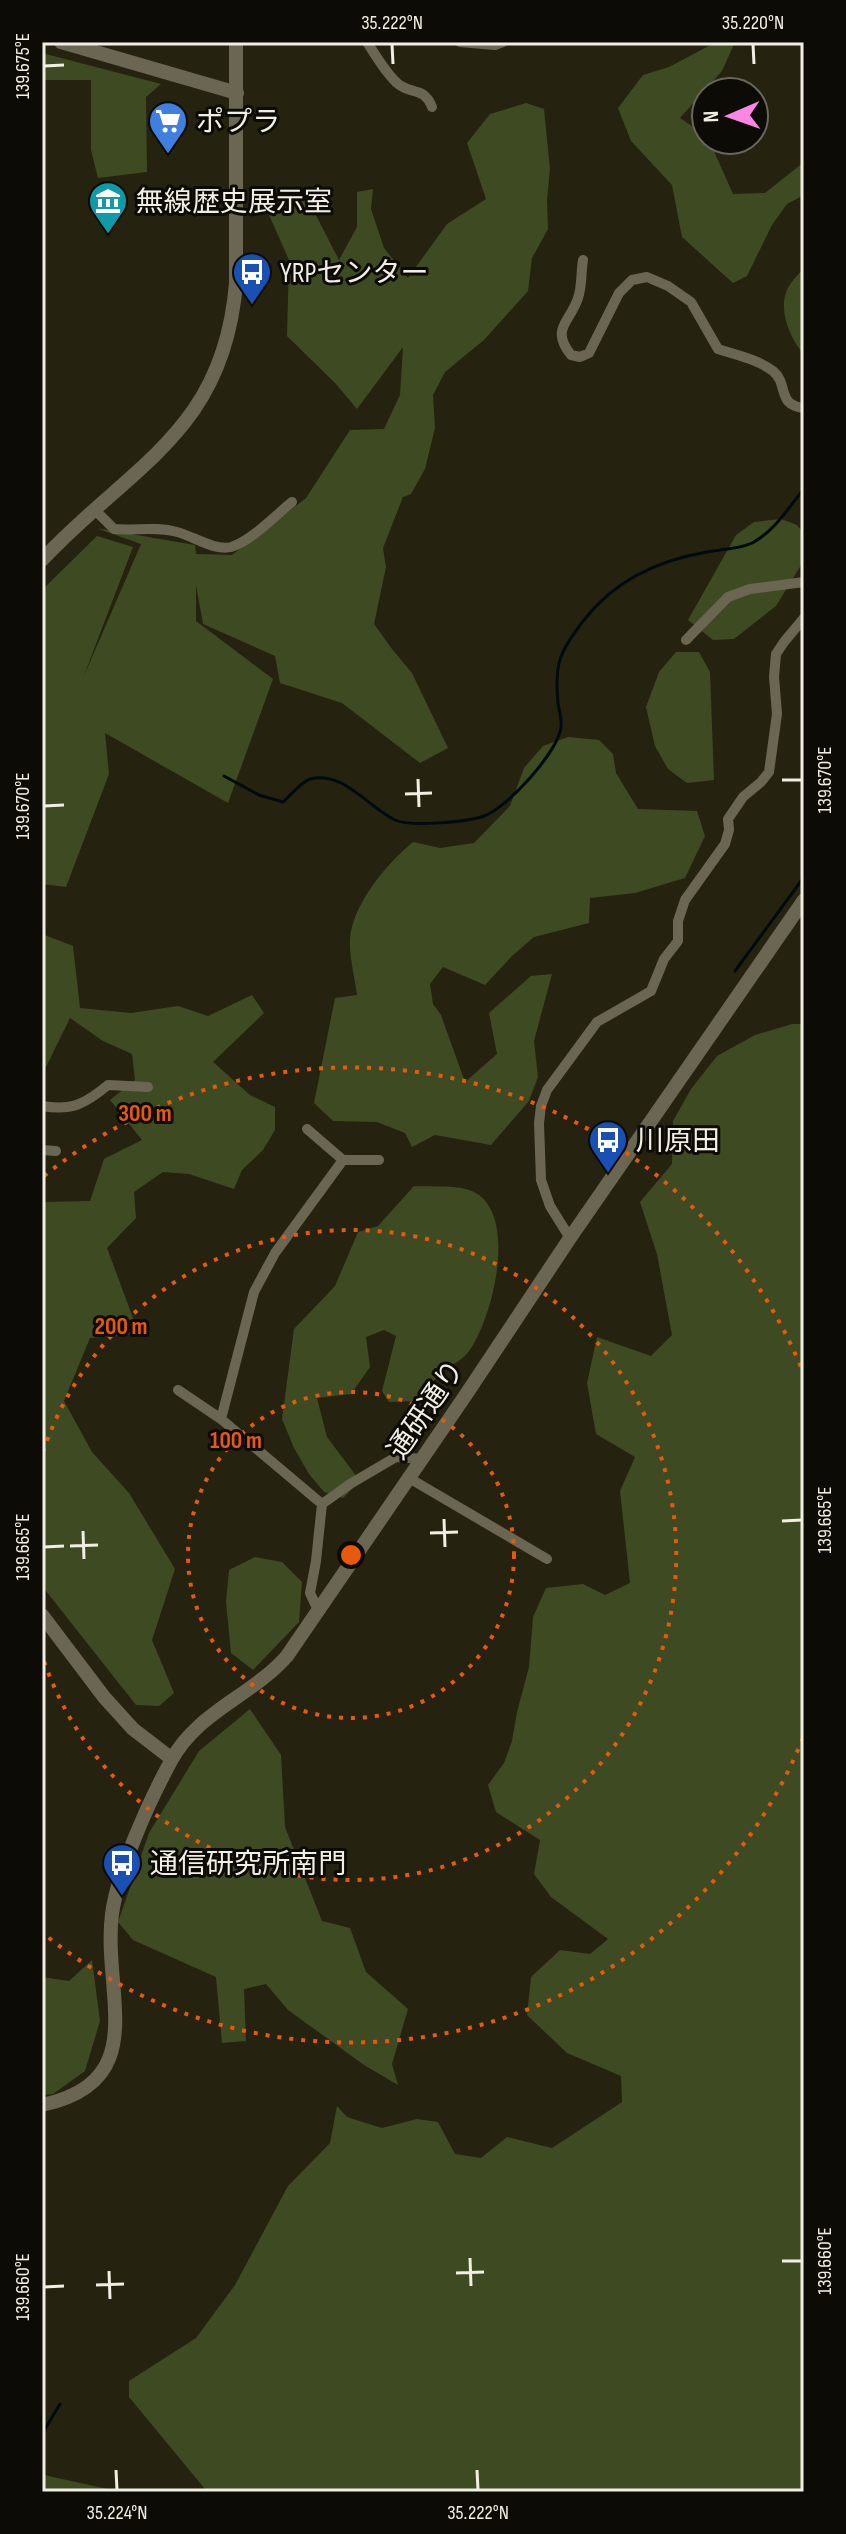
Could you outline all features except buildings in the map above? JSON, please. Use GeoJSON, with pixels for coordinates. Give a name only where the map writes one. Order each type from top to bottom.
{"type":"FeatureCollection","features":[{"type":"Feature","properties":{"kind":"street"},"geometry":{"type":"LineString","coordinates":[[61,42],[237,93]]}},
{"type":"Feature","properties":{"kind":"street"},"geometry":{"type":"LineString","coordinates":[[42,560],[181,430],[210,384],[228,339],[234,314],[236,283],[236,42]]}},
{"type":"Feature","properties":{"kind":"street"},"geometry":{"type":"LineString","coordinates":[[367,42],[390,77],[401,87],[428,97],[432,107]]}},
{"type":"Feature","properties":{"kind":"street"},"geometry":{"type":"LineString","coordinates":[[460,42],[495,45],[503,42]]}},
{"type":"Feature","properties":{"kind":"street"},"geometry":{"type":"LineString","coordinates":[[583,260],[578,298],[560,332],[563,346],[571,355],[580,357],[589,353],[619,293],[632,280],[647,277],[668,286],[691,302],[718,349],[738,354],[774,372],[781,381],[787,401],[794,407],[804,408]]}},
{"type":"Feature","properties":{"kind":"street"},"geometry":{"type":"LineString","coordinates":[[95,510],[114,529],[160,528],[222,548],[233,547],[292,502]]}},
{"type":"Feature","properties":{"kind":"street"},"geometry":{"type":"LineString","coordinates":[[686,640],[728,597],[750,589],[804,582]]}},
{"type":"Feature","properties":{"kind":"street"},"geometry":{"type":"LineString","coordinates":[[570,1238],[550,1206],[541,1180],[539,1123],[547,1090],[597,1022],[651,991],[664,959],[678,941],[678,921],[685,900],[725,844],[728,819],[743,797],[769,772],[777,714],[776,654],[804,618]]}},
{"type":"Feature","properties":{"kind":"street","name":"通研通り"},"geometry":{"type":"LineString","coordinates":[[42,2105],[81,2091],[97,2079],[111,2059],[115,2033],[110,1943],[112,1912],[130,1849],[172,1759],[205,1719],[276,1668],[804,900]]}},
{"type":"Feature","properties":{"kind":"street"},"geometry":{"type":"LineString","coordinates":[[42,1106],[62,1109],[92,1099],[108,1085],[148,1087]]}},
{"type":"Feature","properties":{"kind":"street"},"geometry":{"type":"LineString","coordinates":[[307,1129],[343,1160],[379,1160]]}},
{"type":"Feature","properties":{"kind":"street"},"geometry":{"type":"LineString","coordinates":[[42,1150],[56,1151]]}},
{"type":"Feature","properties":{"kind":"street"},"geometry":{"type":"LineString","coordinates":[[221,1419],[254,1292],[275,1253],[343,1160]]}},
{"type":"Feature","properties":{"kind":"street"},"geometry":{"type":"LineString","coordinates":[[178,1390],[221,1419],[322,1504]]}},
{"type":"Feature","properties":{"kind":"street"},"geometry":{"type":"LineString","coordinates":[[318,1610],[310,1593],[322,1504],[396,1457],[422,1459]]}},
{"type":"Feature","properties":{"kind":"street"},"geometry":{"type":"LineString","coordinates":[[409,1478],[547,1559]]}},
{"type":"Feature","properties":{"kind":"street"},"geometry":{"type":"LineString","coordinates":[[42,1615],[104,1697],[133,1729],[172,1759]]}},
{"type":"Feature","properties":{"kind":"green space"},"geometry":{"type":"Polygon","coordinates":[[[716,42],[735,42],[718,76],[690,76],[690,107],[680,118],[690,125],[690,156],[716,156],[733,194],[765,193],[804,162],[804,195],[787,204],[772,225],[747,276],[733,283],[682,237],[672,185],[631,141],[618,108],[643,75],[669,67],[716,42]]]}},
{"type":"Feature","properties":{"kind":"green space"},"geometry":{"type":"Polygon","coordinates":[[[42,53],[161,84],[146,97],[147,172],[98,178],[91,150],[91,80],[42,80],[42,53]]]}},
{"type":"Feature","properties":{"kind":"green space"},"geometry":{"type":"Polygon","coordinates":[[[526,103],[544,109],[550,169],[548,229],[532,258],[528,291],[484,340],[445,372],[433,395],[435,428],[425,469],[411,494],[403,497],[383,548],[386,567],[374,624],[412,673],[448,748],[420,763],[342,703],[280,683],[275,656],[203,624],[196,585],[196,621],[273,679],[228,803],[105,733],[109,774],[66,887],[42,884],[42,590],[97,536],[133,547],[83,678],[141,544],[96,528],[195,545],[196,554],[232,555],[306,498],[350,430],[384,429],[400,395],[403,347],[357,409],[287,336],[289,260],[266,208],[303,190],[339,260],[357,227],[357,192],[373,189],[371,209],[384,248],[408,278],[447,224],[486,199],[467,143],[490,114],[526,103]]]}},
{"type":"Feature","properties":{"kind":"green space"},"geometry":{"type":"Polygon","coordinates":[[[804,268],[804,355],[789,330],[784,301],[792,281],[804,268]]]}},
{"type":"Feature","properties":{"kind":"green space"},"geometry":{"type":"Polygon","coordinates":[[[781,519],[797,525],[804,534],[803,562],[776,606],[734,639],[713,640],[688,620],[736,535],[754,522],[781,519]]]}},
{"type":"Feature","properties":{"kind":"green space"},"geometry":{"type":"Polygon","coordinates":[[[676,652],[699,652],[710,672],[714,780],[687,783],[668,769],[655,746],[646,707],[659,672],[676,652]]]}},
{"type":"Feature","properties":{"kind":"green space"},"geometry":{"type":"Polygon","coordinates":[[[568,737],[599,740],[613,754],[616,773],[638,809],[697,811],[705,836],[685,878],[635,893],[590,898],[589,923],[534,937],[485,985],[443,967],[430,984],[433,1004],[441,1015],[465,1082],[497,1054],[489,1013],[531,976],[552,974],[534,1041],[538,1077],[529,1101],[491,1145],[435,1135],[412,1147],[405,1133],[377,1122],[333,1121],[314,1103],[335,998],[357,995],[350,939],[352,926],[364,899],[392,861],[413,842],[440,848],[474,843],[510,806],[524,768],[543,746],[568,737]]]}},
{"type":"Feature","properties":{"kind":"green space"},"geometry":{"type":"Polygon","coordinates":[[[42,934],[73,946],[80,1008],[131,1013],[178,1006],[208,1016],[252,995],[264,1013],[213,1062],[250,1095],[275,1107],[275,1130],[263,1150],[242,1170],[234,1189],[189,1174],[163,1172],[134,1192],[136,1218],[107,1248],[139,1334],[90,1338],[64,1401],[92,1452],[129,1493],[175,1569],[152,1640],[174,1693],[159,1706],[136,1705],[42,1586],[42,1202],[90,1201],[104,1159],[142,1140],[110,1100],[135,1080],[132,1054],[103,1041],[70,1018],[46,1067],[42,1067],[42,934]]]}},
{"type":"Feature","properties":{"kind":"green space"},"geometry":{"type":"Polygon","coordinates":[[[792,1024],[804,1024],[804,2492],[181,2492],[205,2489],[129,2397],[129,2381],[196,2338],[235,2285],[288,2186],[330,2143],[337,2106],[347,2117],[382,2128],[417,2119],[438,2122],[455,2154],[481,2158],[507,2137],[552,2148],[622,2102],[621,2076],[567,2053],[527,2015],[531,1977],[560,1950],[590,1954],[608,1939],[551,1897],[534,1874],[540,1840],[496,1812],[488,1785],[504,1763],[512,1741],[529,1667],[533,1617],[546,1588],[583,1584],[605,1595],[630,1583],[620,1491],[635,1457],[596,1434],[587,1383],[597,1337],[651,1356],[672,1335],[657,1254],[640,1202],[672,1164],[673,1121],[691,1089],[717,1056],[755,1035],[792,1024]]]}},
{"type":"Feature","properties":{"kind":"green space"},"geometry":{"type":"Polygon","coordinates":[[[414,1186],[463,1188],[485,1200],[494,1218],[498,1240],[498,1265],[493,1290],[478,1336],[469,1351],[441,1373],[416,1401],[389,1402],[382,1391],[396,1336],[384,1330],[366,1337],[370,1367],[351,1394],[317,1398],[327,1437],[360,1481],[343,1498],[324,1492],[309,1474],[282,1419],[294,1329],[335,1286],[358,1232],[378,1226],[414,1186]]]}},
{"type":"Feature","properties":{"kind":"green space"},"geometry":{"type":"Polygon","coordinates":[[[255,1557],[282,1562],[302,1582],[299,1622],[253,1670],[231,1653],[226,1602],[229,1570],[255,1557]]]}},
{"type":"Feature","properties":{"kind":"green space"},"geometry":{"type":"Polygon","coordinates":[[[250,1709],[281,1755],[285,1827],[322,1921],[350,1928],[366,1972],[408,2009],[392,2064],[398,2085],[364,2065],[288,2010],[266,1984],[244,1989],[246,2041],[222,2043],[216,1977],[133,1940],[118,1922],[149,1833],[199,1751],[250,1709]]]}},
{"type":"Feature","properties":{"kind":"green space"},"geometry":{"type":"Polygon","coordinates":[[[92,1960],[100,2021],[85,2071],[53,2094],[42,2095],[42,1977],[69,1981],[92,1960]]]}},
{"type":"Feature","properties":{"kind":"green space"},"geometry":{"type":"Polygon","coordinates":[[[44,2475],[121,2492],[42,2492],[44,2475]]]}},
{"type":"Feature","properties":{"kind":"waterway"},"geometry":{"type":"LineString","coordinates":[[224,776],[259,795],[283,802],[310,779],[334,780],[402,822],[439,823],[484,816],[518,791],[542,764],[558,737],[561,724],[557,678],[560,658],[569,640],[596,606],[624,583],[655,566],[754,542],[775,525],[804,489]]}},
{"type":"Feature","properties":{"kind":"waterway"},"geometry":{"type":"LineString","coordinates":[[735,971],[804,877]]}},
{"type":"Feature","properties":{"kind":"waterway"},"geometry":{"type":"LineString","coordinates":[[42,2434],[60,2404]]}},
{"type":"Feature","properties":{"kind":"place","name":"ポプラ"},"geometry":{"type":"Point","coordinates":[168,155]}},
{"type":"Feature","properties":{"kind":"place","name":"無線歴史展示室"},"geometry":{"type":"Point","coordinates":[108,235]}},
{"type":"Feature","properties":{"kind":"place","name":"YRPセンター"},"geometry":{"type":"Point","coordinates":[252,306]}},
{"type":"Feature","properties":{"kind":"place","name":"川原田"},"geometry":{"type":"Point","coordinates":[608,1174]}},
{"type":"Feature","properties":{"kind":"place","name":"通信研究所南門"},"geometry":{"type":"Point","coordinates":[122,1897]}}]}
